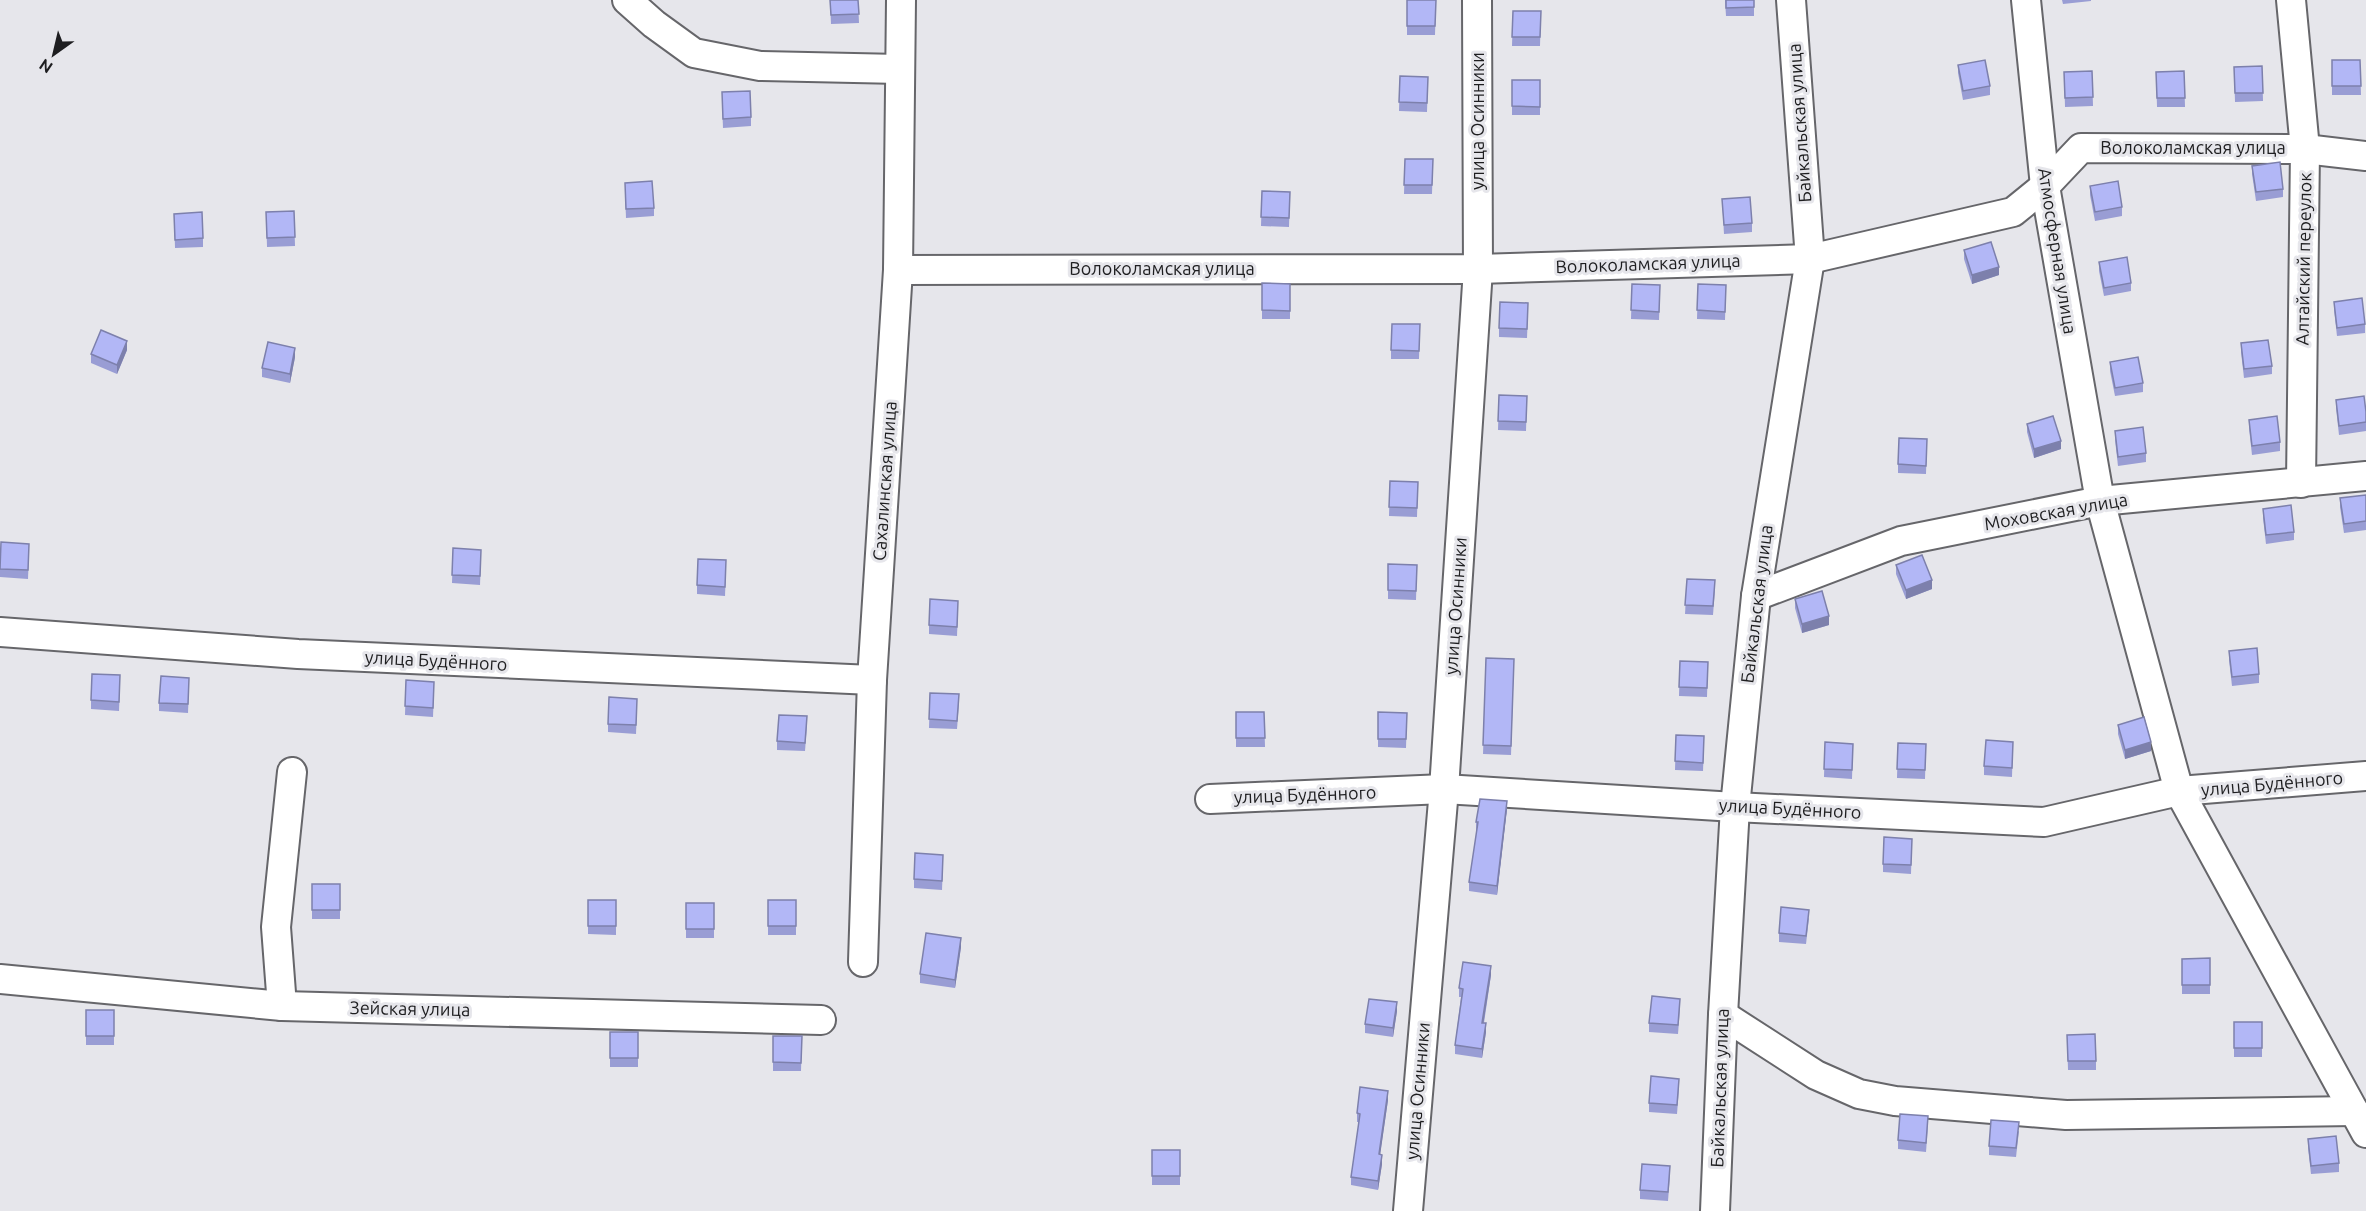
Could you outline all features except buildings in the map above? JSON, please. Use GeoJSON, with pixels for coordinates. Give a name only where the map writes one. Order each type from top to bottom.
{"type":"FeatureCollection","features":[{"type":"Feature","properties":{"kind":"street"},"geometry":{"type":"LineString","coordinates":[[627,0],[654,24],[694,53],[760,66],[900,69]]}},
{"type":"Feature","properties":{"kind":"street","name":"Сахалинская улица"},"geometry":{"type":"LineString","coordinates":[[863,962],[872,680],[898,270],[901,0]]}},
{"type":"Feature","properties":{"kind":"street","name":"улица Осинники"},"geometry":{"type":"LineString","coordinates":[[1408,1211],[1444,789],[1478,269],[1477,0]]}},
{"type":"Feature","properties":{"kind":"street","name":"Байкальская улица"},"geometry":{"type":"LineString","coordinates":[[1715,1211],[1735,807],[1756,596],[1810,260],[1791,0]]}},
{"type":"Feature","properties":{"kind":"street","name":"Атмосферная улица"},"geometry":{"type":"LineString","coordinates":[[2026,0],[2044,186],[2100,501],[2179,791],[2360,1122]]}},
{"type":"Feature","properties":{"kind":"street","name":"Алтайский переулок"},"geometry":{"type":"LineString","coordinates":[[2292,0],[2305,149],[2301,483]]}},
{"type":"Feature","properties":{"kind":"street","name":"Волоколамская улица"},"geometry":{"type":"LineString","coordinates":[[898,270],[1478,269],[1810,260],[2013,212],[2044,186],[2081,148],[2305,149],[2366,156]]}},
{"type":"Feature","properties":{"kind":"street","name":"Моховская улица"},"geometry":{"type":"LineString","coordinates":[[1756,596],[1901,541],[2100,501],[2366,476]]}},
{"type":"Feature","properties":{"kind":"street","name":"улица Будённого"},"geometry":{"type":"LineString","coordinates":[[0,632],[298,654],[872,680]]}},
{"type":"Feature","properties":{"kind":"street"},"geometry":{"type":"LineString","coordinates":[[282,1006],[276,927],[292,772]]}},
{"type":"Feature","properties":{"kind":"street","name":"улица Будённого"},"geometry":{"type":"LineString","coordinates":[[1210,799],[1444,789],[1735,807],[2044,822],[2179,791],[2366,776]]}},
{"type":"Feature","properties":{"kind":"street","name":"Зейская улица"},"geometry":{"type":"LineString","coordinates":[[0,979],[282,1006],[821,1020]]}},
{"type":"Feature","properties":{"kind":"street"},"geometry":{"type":"LineString","coordinates":[[1723,1015],[1816,1075],[1859,1094],[1895,1101],[2066,1115],[2360,1122]]}}]}
